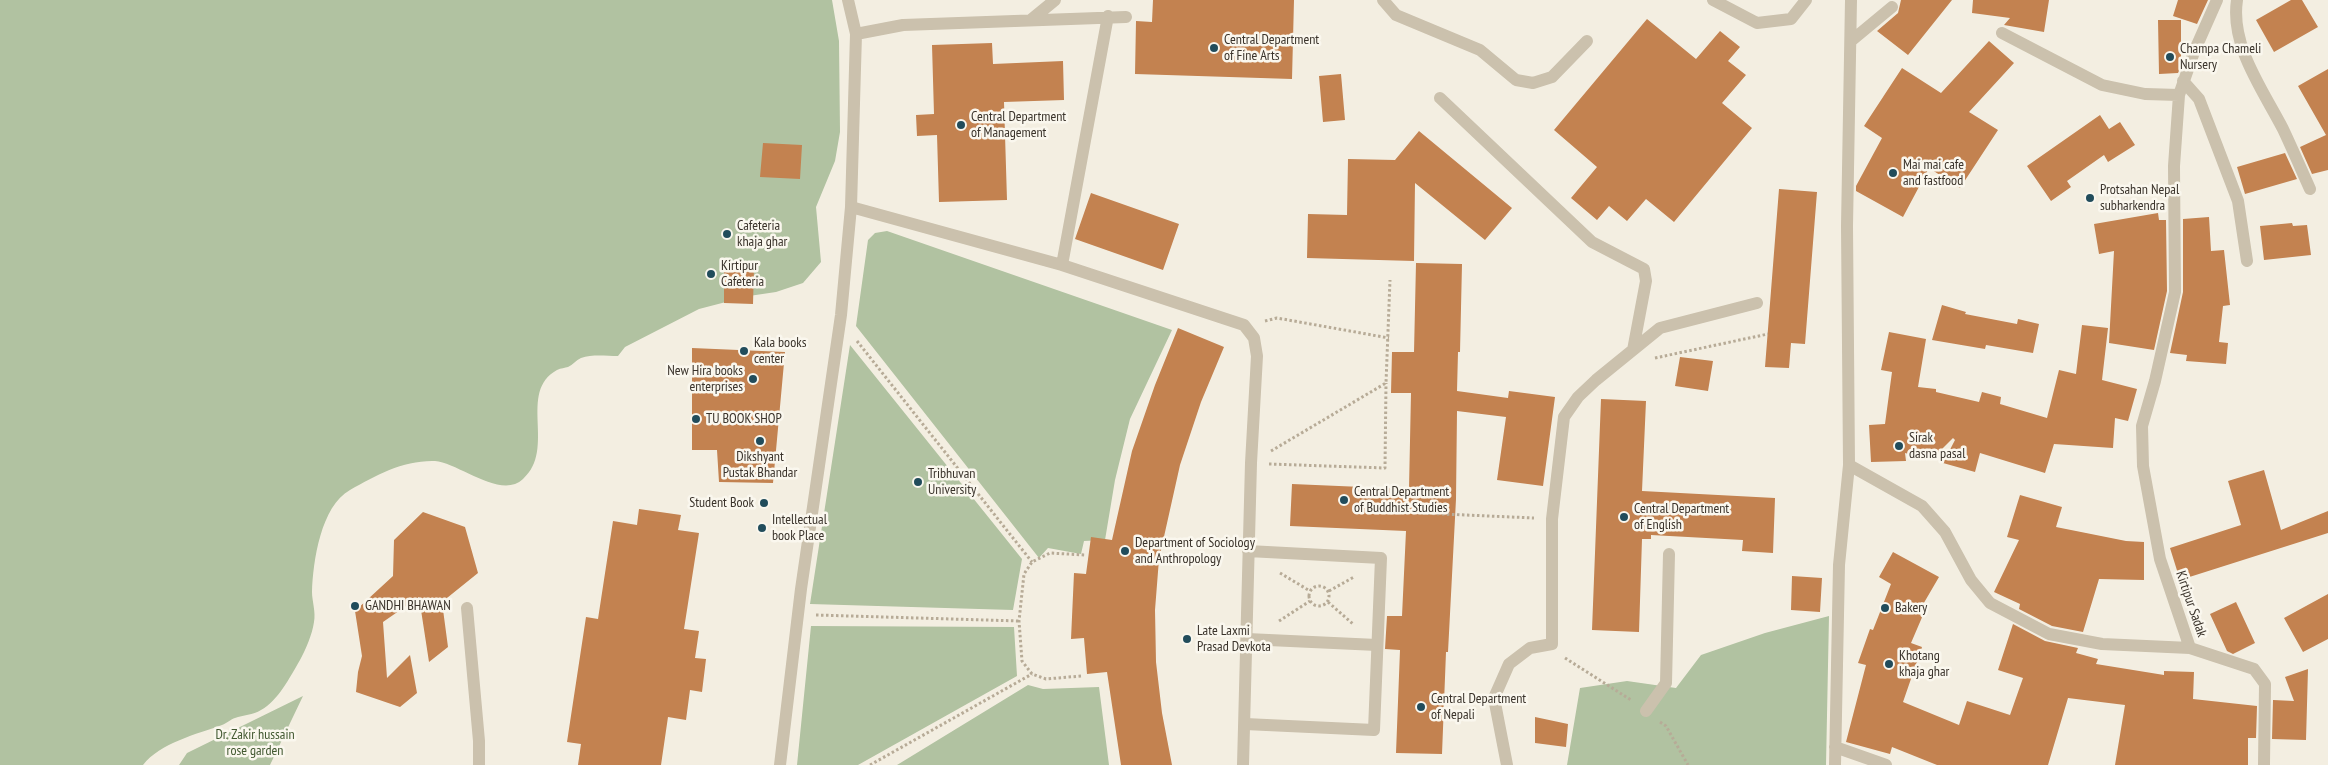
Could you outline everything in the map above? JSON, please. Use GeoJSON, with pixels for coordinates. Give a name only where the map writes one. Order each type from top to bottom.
{"type":"FeatureCollection","features":[{"type":"Feature","properties":{"kind":"street"},"geometry":{"type":"LineString","coordinates":[[780,765],[801,589],[841,315],[851,206],[856,34],[848,0]]}},
{"type":"Feature","properties":{"kind":"street"},"geometry":{"type":"LineString","coordinates":[[1032,19],[1055,0]]}},
{"type":"Feature","properties":{"kind":"street"},"geometry":{"type":"LineString","coordinates":[[1382,0],[1396,16],[1480,50],[1516,80],[1525,82],[1533,83],[1552,77],[1587,41]]}},
{"type":"Feature","properties":{"kind":"street"},"geometry":{"type":"LineString","coordinates":[[1712,0],[1757,24],[1792,19],[1806,0]]}},
{"type":"Feature","properties":{"kind":"street"},"geometry":{"type":"LineString","coordinates":[[1835,765],[1839,565],[1849,465],[1847,226],[1851,0]]}},
{"type":"Feature","properties":{"kind":"street","name":"Kirtipur Sadak"},"geometry":{"type":"LineString","coordinates":[[2217,0],[2194,52],[2179,94],[2174,166],[2175,292],[2155,381],[2142,426],[2143,466],[2160,559],[2190,648],[2254,669],[2265,684],[2264,765]]}},
{"type":"Feature","properties":{"kind":"street"},"geometry":{"type":"LineString","coordinates":[[2237,0],[2235,11],[2241,47],[2284,132],[2310,189]]}},
{"type":"Feature","properties":{"kind":"street"},"geometry":{"type":"LineString","coordinates":[[1851,41],[1892,7]]}},
{"type":"Feature","properties":{"kind":"street"},"geometry":{"type":"LineString","coordinates":[[856,34],[902,25],[1108,16],[1126,17]]}},
{"type":"Feature","properties":{"kind":"street"},"geometry":{"type":"LineString","coordinates":[[1062,265],[1108,16]]}},
{"type":"Feature","properties":{"kind":"street"},"geometry":{"type":"LineString","coordinates":[[2002,33],[2102,85],[2145,94],[2179,94]]}},
{"type":"Feature","properties":{"kind":"street"},"geometry":{"type":"LineString","coordinates":[[2184,81],[2199,99],[2238,202],[2247,261]]}},
{"type":"Feature","properties":{"kind":"street"},"geometry":{"type":"LineString","coordinates":[[1440,98],[1592,242],[1644,269],[1646,281],[1633,350]]}},
{"type":"Feature","properties":{"kind":"street"},"geometry":{"type":"LineString","coordinates":[[851,206],[1062,265],[1244,325],[1254,338],[1257,356],[1251,463],[1246,724],[1243,765]]}},
{"type":"Feature","properties":{"kind":"street"},"geometry":{"type":"LineString","coordinates":[[1507,765],[1494,698],[1509,664],[1530,648],[1552,644],[1552,519],[1564,417],[1584,391],[1660,328],[1757,303]]}},
{"type":"Feature","properties":{"kind":"street"},"geometry":{"type":"LineString","coordinates":[[1849,465],[1922,506],[1945,532],[1971,580],[1990,602],[2024,621],[2049,634],[2102,644],[2190,648]]}},
{"type":"Feature","properties":{"kind":"street"},"geometry":{"type":"LineString","coordinates":[[1246,724],[1374,730],[1380,558],[1248,551]]}},
{"type":"Feature","properties":{"kind":"street"},"geometry":{"type":"LineString","coordinates":[[1646,711],[1666,683],[1670,554]]}},
{"type":"Feature","properties":{"kind":"street"},"geometry":{"type":"LineString","coordinates":[[467,608],[479,741],[479,765]]}},
{"type":"Feature","properties":{"kind":"street"},"geometry":{"type":"LineString","coordinates":[[1247,640],[1377,645]]}},
{"type":"Feature","properties":{"kind":"street"},"geometry":{"type":"LineString","coordinates":[[1835,747],[1886,765]]}},
{"type":"Feature","properties":{"kind":"path"},"geometry":{"type":"LineString","coordinates":[[1251,463],[1385,468],[1390,280]]}},
{"type":"Feature","properties":{"kind":"path"},"geometry":{"type":"LineString","coordinates":[[1244,325],[1277,318],[1390,338]]}},
{"type":"Feature","properties":{"kind":"path"},"geometry":{"type":"LineString","coordinates":[[1650,360],[1768,334]]}},
{"type":"Feature","properties":{"kind":"path"},"geometry":{"type":"LineString","coordinates":[[856,339],[1032,562]]}},
{"type":"Feature","properties":{"kind":"path"},"geometry":{"type":"LineString","coordinates":[[1251,463],[1386,383]]}},
{"type":"Feature","properties":{"kind":"path"},"geometry":{"type":"LineString","coordinates":[[1397,512],[1552,519]]}},
{"type":"Feature","properties":{"kind":"path"},"geometry":{"type":"LineString","coordinates":[[1081,676],[1046,679],[1032,674],[1022,661],[1019,621],[1024,574],[1032,562],[1050,552],[1085,555]]}},
{"type":"Feature","properties":{"kind":"path"},"geometry":{"type":"LineString","coordinates":[[1320,585],[1327,588],[1330,595],[1325,604],[1315,606],[1310,601],[1309,595],[1314,587],[1320,585]]}},
{"type":"Feature","properties":{"kind":"path"},"geometry":{"type":"LineString","coordinates":[[812,615],[1019,621]]}},
{"type":"Feature","properties":{"kind":"path"},"geometry":{"type":"LineString","coordinates":[[1552,644],[1568,661],[1625,696],[1666,726],[1688,765]]}},
{"type":"Feature","properties":{"kind":"path"},"geometry":{"type":"LineString","coordinates":[[870,765],[1032,674]]}},
{"type":"Feature","properties":{"kind":"green space"},"geometry":{"type":"Polygon","coordinates":[[[0,0],[832,0],[839,41],[840,132],[835,161],[816,207],[821,262],[803,283],[776,292],[749,296],[699,309],[625,347],[618,356],[585,357],[568,367],[557,370],[545,380],[540,392],[537,452],[533,467],[523,479],[514,484],[492,483],[445,463],[424,461],[401,466],[380,474],[350,490],[340,498],[325,521],[317,550],[312,592],[314,618],[312,632],[300,660],[283,688],[273,701],[261,710],[233,719],[169,745],[150,757],[143,765],[0,765],[0,0]]]}},
{"type":"Feature","properties":{"kind":"green space"},"geometry":{"type":"Polygon","coordinates":[[[887,231],[1172,330],[1130,419],[1115,480],[1105,540],[1084,541],[1081,554],[1048,548],[1039,558],[856,326],[868,240],[875,233],[887,231]]]}},
{"type":"Feature","properties":{"kind":"green space"},"geometry":{"type":"Polygon","coordinates":[[[850,345],[1022,559],[1013,610],[810,604],[850,345]]]}},
{"type":"Feature","properties":{"kind":"green space"},"geometry":{"type":"Polygon","coordinates":[[[1829,616],[1826,765],[1567,765],[1580,688],[1627,681],[1676,688],[1701,655],[1765,633],[1829,616]]]}},
{"type":"Feature","properties":{"kind":"green space"},"geometry":{"type":"Polygon","coordinates":[[[811,626],[1014,627],[1017,676],[858,765],[797,765],[811,626]]]}},
{"type":"Feature","properties":{"kind":"green space"},"geometry":{"type":"Polygon","coordinates":[[[1028,685],[1043,689],[1099,687],[1109,765],[897,765],[1028,685]]]}},
{"type":"Feature","properties":{"kind":"green space","name":"Dr. Zakir hussain rose garden"},"geometry":{"type":"Polygon","coordinates":[[[303,696],[270,765],[179,765],[187,753],[303,696]]]}},
{"type":"Feature","properties":{"kind":"building","name":"Central Department of Fine Arts"},"geometry":{"type":"Polygon","coordinates":[[[1153,0],[1294,0],[1292,79],[1135,74],[1136,21],[1152,22],[1153,0]]]}},
{"type":"Feature","properties":{"kind":"building"},"geometry":{"type":"Polygon","coordinates":[[[1901,0],[1952,0],[1908,55],[1877,31],[1898,13],[1901,0]]]}},
{"type":"Feature","properties":{"kind":"building"},"geometry":{"type":"Polygon","coordinates":[[[1973,0],[2049,0],[2044,32],[2004,25],[2010,18],[1972,13],[1973,0]]]}},
{"type":"Feature","properties":{"kind":"building"},"geometry":{"type":"Polygon","coordinates":[[[2178,0],[2208,0],[2197,24],[2173,16],[2178,0]]]}},
{"type":"Feature","properties":{"kind":"building"},"geometry":{"type":"Polygon","coordinates":[[[2291,0],[2302,0],[2318,27],[2274,52],[2256,20],[2291,0]]]}},
{"type":"Feature","properties":{"kind":"building"},"geometry":{"type":"Polygon","coordinates":[[[1647,19],[1696,59],[1720,31],[1740,47],[1728,61],[1746,75],[1722,103],[1752,128],[1674,222],[1646,199],[1627,221],[1609,206],[1597,220],[1571,198],[1597,167],[1554,130],[1647,19]]]}},
{"type":"Feature","properties":{"kind":"building"},"geometry":{"type":"Polygon","coordinates":[[[2158,20],[2181,20],[2181,66],[2178,73],[2159,74],[2158,20]]]}},
{"type":"Feature","properties":{"kind":"building"},"geometry":{"type":"Polygon","coordinates":[[[1989,41],[2014,63],[1969,112],[1998,130],[1960,188],[1929,168],[1903,217],[1856,191],[1856,186],[1882,138],[1864,126],[1902,68],[1941,93],[1989,41]]]}},
{"type":"Feature","properties":{"kind":"building","name":"Central Department of Management"},"geometry":{"type":"Polygon","coordinates":[[[992,43],[993,64],[1063,61],[1064,100],[1004,102],[1007,200],[939,202],[937,135],[917,136],[916,115],[934,114],[932,45],[992,43]]]}},
{"type":"Feature","properties":{"kind":"building"},"geometry":{"type":"Polygon","coordinates":[[[2328,69],[2328,170],[2312,174],[2300,147],[2326,135],[2298,86],[2328,69]]]}},
{"type":"Feature","properties":{"kind":"building"},"geometry":{"type":"Polygon","coordinates":[[[1341,74],[1345,120],[1323,122],[1319,76],[1341,74]]]}},
{"type":"Feature","properties":{"kind":"building"},"geometry":{"type":"Polygon","coordinates":[[[2100,115],[2109,129],[2120,122],[2135,145],[2108,162],[2104,155],[2067,181],[2071,187],[2051,201],[2027,166],[2100,115]]]}},
{"type":"Feature","properties":{"kind":"building"},"geometry":{"type":"Polygon","coordinates":[[[1419,131],[1512,208],[1485,240],[1415,183],[1414,261],[1307,258],[1308,214],[1347,215],[1348,159],[1395,160],[1419,131]]]}},
{"type":"Feature","properties":{"kind":"building"},"geometry":{"type":"Polygon","coordinates":[[[763,143],[802,145],[800,179],[760,177],[763,143]]]}},
{"type":"Feature","properties":{"kind":"building"},"geometry":{"type":"Polygon","coordinates":[[[2285,153],[2297,179],[2245,194],[2237,167],[2285,153]]]}},
{"type":"Feature","properties":{"kind":"building"},"geometry":{"type":"Polygon","coordinates":[[[1779,189],[1817,192],[1805,344],[1791,343],[1789,368],[1765,367],[1779,189]]]}},
{"type":"Feature","properties":{"kind":"building"},"geometry":{"type":"Polygon","coordinates":[[[1091,193],[1179,224],[1163,270],[1075,239],[1091,193]]]}},
{"type":"Feature","properties":{"kind":"building"},"geometry":{"type":"Polygon","coordinates":[[[2158,213],[2159,220],[2166,220],[2167,291],[2154,350],[2109,343],[2114,251],[2099,254],[2094,224],[2158,213]]]}},
{"type":"Feature","properties":{"kind":"building"},"geometry":{"type":"Polygon","coordinates":[[[2209,217],[2211,251],[2224,250],[2230,305],[2223,306],[2219,342],[2228,343],[2226,364],[2186,361],[2187,355],[2170,353],[2183,292],[2183,219],[2209,217]]]}},
{"type":"Feature","properties":{"kind":"building"},"geometry":{"type":"Polygon","coordinates":[[[2292,223],[2293,226],[2307,225],[2311,255],[2264,260],[2260,226],[2292,223]]]}},
{"type":"Feature","properties":{"kind":"building"},"geometry":{"type":"Polygon","coordinates":[[[1416,263],[1462,264],[1457,391],[1508,398],[1509,391],[1555,397],[1543,486],[1497,480],[1506,417],[1457,411],[1456,499],[1448,652],[1446,652],[1442,754],[1396,753],[1400,650],[1385,649],[1387,616],[1402,616],[1406,531],[1290,526],[1292,484],[1409,489],[1411,393],[1391,393],[1392,352],[1414,352],[1416,263]]]}},
{"type":"Feature","properties":{"kind":"building"},"geometry":{"type":"Polygon","coordinates":[[[724,266],[754,267],[753,304],[724,303],[724,266]]]}},
{"type":"Feature","properties":{"kind":"building"},"geometry":{"type":"Polygon","coordinates":[[[1942,305],[1966,312],[1965,314],[2017,324],[2018,319],[2039,324],[2033,353],[1986,345],[1985,349],[1932,340],[1942,305]]]}},
{"type":"Feature","properties":{"kind":"building"},"geometry":{"type":"Polygon","coordinates":[[[2082,325],[2108,328],[2102,380],[2137,389],[2128,421],[2115,418],[2113,448],[2054,444],[2045,473],[1980,453],[1975,472],[1943,463],[1955,440],[1953,438],[1931,460],[1905,453],[1906,461],[1871,462],[1869,425],[1885,424],[1892,372],[1881,370],[1889,332],[1926,339],[1918,387],[1936,389],[1936,392],[1979,402],[1982,392],[2001,397],[2000,404],[2047,418],[2059,370],[2076,374],[2082,325]]]}},
{"type":"Feature","properties":{"kind":"building","name":"Department of Sociology and Anthropology"},"geometry":{"type":"Polygon","coordinates":[[[1178,328],[1224,347],[1201,402],[1180,465],[1159,559],[1155,610],[1156,662],[1162,713],[1172,765],[1121,765],[1107,672],[1087,674],[1084,638],[1071,639],[1074,573],[1086,574],[1091,537],[1112,540],[1132,451],[1155,385],[1178,328]]]}},
{"type":"Feature","properties":{"kind":"building"},"geometry":{"type":"Polygon","coordinates":[[[692,348],[785,352],[773,483],[719,482],[717,450],[692,450],[692,348]]]}},
{"type":"Feature","properties":{"kind":"building"},"geometry":{"type":"Polygon","coordinates":[[[1680,357],[1713,361],[1708,391],[1675,386],[1680,357]]]}},
{"type":"Feature","properties":{"kind":"building","name":"Central Department of English"},"geometry":{"type":"Polygon","coordinates":[[[1601,399],[1646,401],[1642,491],[1775,498],[1773,553],[1742,551],[1743,540],[1651,535],[1651,539],[1642,539],[1639,632],[1592,630],[1601,399]]]}},
{"type":"Feature","properties":{"kind":"building"},"geometry":{"type":"Polygon","coordinates":[[[2264,470],[2281,530],[2328,511],[2328,533],[2180,580],[2170,548],[2241,525],[2228,481],[2264,470]]]}},
{"type":"Feature","properties":{"kind":"building"},"geometry":{"type":"Polygon","coordinates":[[[2020,495],[2062,507],[2056,527],[2126,541],[2144,542],[2144,580],[2099,579],[2083,632],[2052,626],[2019,609],[2020,604],[1994,592],[2019,540],[2007,537],[2020,495]]]}},
{"type":"Feature","properties":{"kind":"building"},"geometry":{"type":"Polygon","coordinates":[[[639,509],[681,515],[678,530],[699,533],[684,629],[699,631],[695,658],[706,659],[702,692],[690,690],[686,720],[668,717],[661,765],[578,765],[581,744],[567,742],[586,617],[598,619],[613,521],[637,525],[639,509]]]}},
{"type":"Feature","properties":{"kind":"building","name":"GANDHI BHAWAN"},"geometry":{"type":"Polygon","coordinates":[[[423,512],[465,527],[478,573],[442,602],[448,647],[429,662],[419,597],[383,622],[387,678],[410,655],[417,693],[400,707],[356,692],[362,656],[355,611],[393,576],[394,540],[423,512]]]}},
{"type":"Feature","properties":{"kind":"building"},"geometry":{"type":"Polygon","coordinates":[[[1893,552],[1939,577],[1918,613],[1923,615],[1911,643],[1922,647],[1903,702],[1959,725],[1967,701],[2010,715],[2023,678],[1998,670],[2013,624],[2045,641],[2078,648],[2076,653],[2098,659],[2096,664],[2164,675],[2164,671],[2194,672],[2193,699],[2257,706],[2256,738],[2248,738],[2248,765],[2115,765],[2125,705],[2068,698],[2048,765],[1937,765],[1892,747],[1890,754],[1846,742],[1866,665],[1858,663],[1870,629],[1873,630],[1891,584],[1879,577],[1893,552]]]}},
{"type":"Feature","properties":{"kind":"building"},"geometry":{"type":"Polygon","coordinates":[[[1792,576],[1822,578],[1820,612],[1791,610],[1792,576]]]}},
{"type":"Feature","properties":{"kind":"building"},"geometry":{"type":"Polygon","coordinates":[[[2328,594],[2328,639],[2303,652],[2284,618],[2328,594]]]}},
{"type":"Feature","properties":{"kind":"building"},"geometry":{"type":"Polygon","coordinates":[[[2236,602],[2255,643],[2233,654],[2227,651],[2210,614],[2236,602]]]}},
{"type":"Feature","properties":{"kind":"building"},"geometry":{"type":"Polygon","coordinates":[[[2308,669],[2306,740],[2272,739],[2273,700],[2294,701],[2285,677],[2308,669]]]}},
{"type":"Feature","properties":{"kind":"building"},"geometry":{"type":"Polygon","coordinates":[[[1535,717],[1568,724],[1566,747],[1535,743],[1535,717]]]}},
{"type":"Feature","properties":{"kind":"place","name":"Central Department of Fine Arts"},"geometry":{"type":"Point","coordinates":[1214,48]}},
{"type":"Feature","properties":{"kind":"place","name":"Champa Chameli Nursery"},"geometry":{"type":"Point","coordinates":[2170,57]}},
{"type":"Feature","properties":{"kind":"place","name":"Central Department of Management"},"geometry":{"type":"Point","coordinates":[961,125]}},
{"type":"Feature","properties":{"kind":"place","name":"Mai mai cafe and fastfood"},"geometry":{"type":"Point","coordinates":[1893,173]}},
{"type":"Feature","properties":{"kind":"place","name":"Protsahan Nepal subharkendra"},"geometry":{"type":"Point","coordinates":[2090,198]}},
{"type":"Feature","properties":{"kind":"place","name":"Cafeteria khaja ghar"},"geometry":{"type":"Point","coordinates":[727,234]}},
{"type":"Feature","properties":{"kind":"place","name":"Kirtipur Cafeteria"},"geometry":{"type":"Point","coordinates":[711,274]}},
{"type":"Feature","properties":{"kind":"place","name":"Kala books center"},"geometry":{"type":"Point","coordinates":[744,351]}},
{"type":"Feature","properties":{"kind":"place","name":"New Hira books enterprises"},"geometry":{"type":"Point","coordinates":[753,379]}},
{"type":"Feature","properties":{"kind":"place","name":"TU BOOK SHOP"},"geometry":{"type":"Point","coordinates":[696,419]}},
{"type":"Feature","properties":{"kind":"place","name":"Dikshyant Pustak Bhandar"},"geometry":{"type":"Point","coordinates":[760,441]}},
{"type":"Feature","properties":{"kind":"place","name":"Sirak dasna pasal"},"geometry":{"type":"Point","coordinates":[1899,446]}},
{"type":"Feature","properties":{"kind":"place","name":"Tribhuvan University"},"geometry":{"type":"Point","coordinates":[918,482]}},
{"type":"Feature","properties":{"kind":"place","name":"Central Department of Buddhist Studies"},"geometry":{"type":"Point","coordinates":[1344,500]}},
{"type":"Feature","properties":{"kind":"place","name":"Student Book"},"geometry":{"type":"Point","coordinates":[764,503]}},
{"type":"Feature","properties":{"kind":"place","name":"Central Department of English"},"geometry":{"type":"Point","coordinates":[1624,517]}},
{"type":"Feature","properties":{"kind":"place","name":"Intellectual book Place"},"geometry":{"type":"Point","coordinates":[762,528]}},
{"type":"Feature","properties":{"kind":"place","name":"Department of Sociology and Anthropology"},"geometry":{"type":"Point","coordinates":[1125,551]}},
{"type":"Feature","properties":{"kind":"place","name":"GANDHI BHAWAN"},"geometry":{"type":"Point","coordinates":[355,606]}},
{"type":"Feature","properties":{"kind":"place","name":"Bakery"},"geometry":{"type":"Point","coordinates":[1885,608]}},
{"type":"Feature","properties":{"kind":"place","name":"Late Laxmi Prasad Devkota"},"geometry":{"type":"Point","coordinates":[1187,639]}},
{"type":"Feature","properties":{"kind":"place","name":"Khotang khaja ghar"},"geometry":{"type":"Point","coordinates":[1889,664]}},
{"type":"Feature","properties":{"kind":"place","name":"Central Department of Nepali"},"geometry":{"type":"Point","coordinates":[1421,707]}}]}
